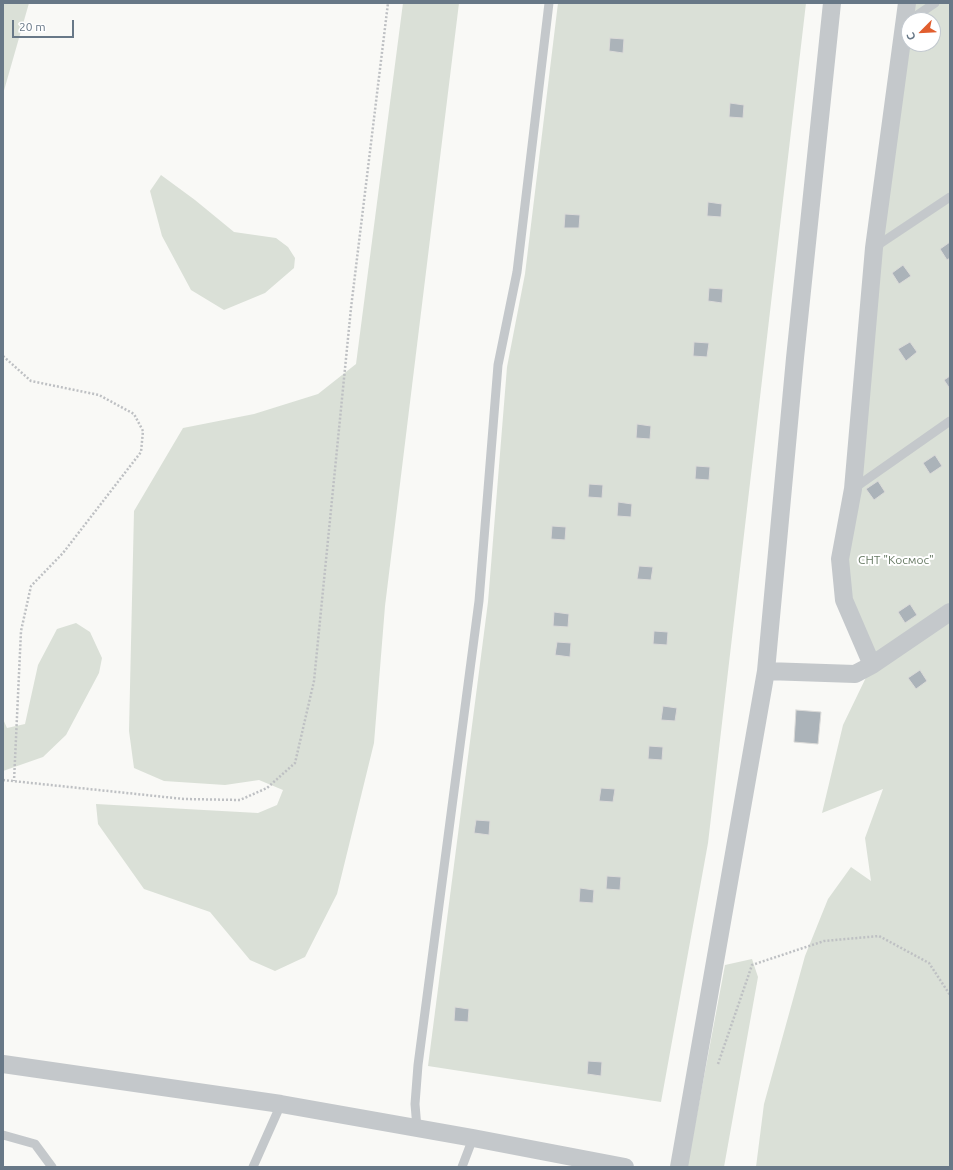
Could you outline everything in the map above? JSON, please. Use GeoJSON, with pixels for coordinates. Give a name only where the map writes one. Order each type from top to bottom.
{"type":"FeatureCollection","features":[{"type":"Feature","properties":{"kind":"street"},"geometry":{"type":"LineString","coordinates":[[679,1167],[766,671],[795,358],[832,3]]}},
{"type":"Feature","properties":{"kind":"street"},"geometry":{"type":"LineString","coordinates":[[872,665],[844,600],[840,559],[853,489],[874,248],[903,52]]}},
{"type":"Feature","properties":{"kind":"street"},"geometry":{"type":"LineString","coordinates":[[766,671],[855,674],[872,665],[950,612]]}},
{"type":"Feature","properties":{"kind":"street"},"geometry":{"type":"LineString","coordinates":[[3,1064],[281,1104],[473,1138],[624,1167]]}},
{"type":"Feature","properties":{"kind":"lane"},"geometry":{"type":"LineString","coordinates":[[417,1128],[415,1104],[418,1065],[479,601],[498,366],[517,272],[549,3]]}},
{"type":"Feature","properties":{"kind":"lane"},"geometry":{"type":"LineString","coordinates":[[922,12],[935,3]]}},
{"type":"Feature","properties":{"kind":"lane"},"geometry":{"type":"LineString","coordinates":[[874,248],[950,197]]}},
{"type":"Feature","properties":{"kind":"lane"},"geometry":{"type":"LineString","coordinates":[[853,489],[950,421]]}},
{"type":"Feature","properties":{"kind":"lane"},"geometry":{"type":"LineString","coordinates":[[253,1167],[281,1104]]}},
{"type":"Feature","properties":{"kind":"lane"},"geometry":{"type":"LineString","coordinates":[[3,1135],[35,1144],[52,1167]]}},
{"type":"Feature","properties":{"kind":"lane"},"geometry":{"type":"LineString","coordinates":[[462,1167],[473,1138]]}},
{"type":"Feature","properties":{"kind":"path"},"geometry":{"type":"LineString","coordinates":[[3,780],[184,799],[240,800],[267,788],[295,763],[314,681],[351,308],[388,3]]}},
{"type":"Feature","properties":{"kind":"path"},"geometry":{"type":"LineString","coordinates":[[3,356],[31,381],[99,395],[127,410],[134,414],[143,431],[141,452],[63,553],[31,586],[22,631],[14,781]]}},
{"type":"Feature","properties":{"kind":"path"},"geometry":{"type":"LineString","coordinates":[[716,1071],[752,965],[824,941],[879,936],[929,963],[950,994]]}},
{"type":"Feature","properties":{"kind":"green space"},"geometry":{"type":"Polygon","coordinates":[[[3,3],[29,3],[3,94],[3,3]]]}},
{"type":"Feature","properties":{"kind":"green space"},"geometry":{"type":"Polygon","coordinates":[[[403,3],[459,3],[385,606],[374,743],[337,894],[305,957],[275,971],[250,960],[210,912],[144,889],[98,824],[96,804],[258,813],[277,805],[283,790],[259,780],[225,785],[164,781],[134,768],[129,731],[134,511],[183,428],[254,414],[318,394],[356,364],[403,3]]]}},
{"type":"Feature","properties":{"kind":"green space"},"geometry":{"type":"Polygon","coordinates":[[[558,3],[806,3],[708,843],[661,1102],[428,1066],[488,602],[507,367],[525,274],[558,3]]]}},
{"type":"Feature","properties":{"kind":"green space","name":"СНТ \"Космос\""},"geometry":{"type":"Polygon","coordinates":[[[907,3],[950,3],[950,1167],[756,1167],[764,1104],[805,956],[828,899],[851,867],[871,881],[865,838],[883,789],[822,813],[843,725],[872,665],[844,600],[902,52],[941,52],[941,12],[906,12],[907,3]]]}},
{"type":"Feature","properties":{"kind":"green space"},"geometry":{"type":"Polygon","coordinates":[[[161,175],[195,200],[234,232],[276,238],[288,247],[295,258],[294,268],[265,293],[224,310],[191,290],[162,236],[150,191],[161,175]]]}},
{"type":"Feature","properties":{"kind":"green space"},"geometry":{"type":"Polygon","coordinates":[[[76,623],[90,632],[102,658],[99,673],[66,735],[43,757],[3,771],[3,719],[7,728],[25,724],[38,665],[57,629],[76,623]]]}},
{"type":"Feature","properties":{"kind":"green space"},"geometry":{"type":"Polygon","coordinates":[[[752,959],[758,977],[724,1167],[687,1167],[725,965],[752,959]]]}},
{"type":"Feature","properties":{"kind":"building"},"geometry":{"type":"Polygon","coordinates":[[[610,38],[624,39],[623,53],[609,51],[610,38]]]}},
{"type":"Feature","properties":{"kind":"building"},"geometry":{"type":"Polygon","coordinates":[[[730,103],[744,105],[743,118],[729,117],[730,103]]]}},
{"type":"Feature","properties":{"kind":"building"},"geometry":{"type":"Polygon","coordinates":[[[708,202],[722,204],[721,217],[707,216],[708,202]]]}},
{"type":"Feature","properties":{"kind":"building"},"geometry":{"type":"Polygon","coordinates":[[[565,214],[580,215],[579,228],[564,228],[565,214]]]}},
{"type":"Feature","properties":{"kind":"building"},"geometry":{"type":"Polygon","coordinates":[[[950,242],[950,258],[947,260],[940,249],[950,242]]]}},
{"type":"Feature","properties":{"kind":"building"},"geometry":{"type":"Polygon","coordinates":[[[903,265],[911,276],[899,284],[892,273],[903,265]]]}},
{"type":"Feature","properties":{"kind":"building"},"geometry":{"type":"Polygon","coordinates":[[[709,288],[723,289],[722,303],[708,301],[709,288]]]}},
{"type":"Feature","properties":{"kind":"building"},"geometry":{"type":"Polygon","coordinates":[[[694,342],[709,343],[707,357],[693,356],[694,342]]]}},
{"type":"Feature","properties":{"kind":"building"},"geometry":{"type":"Polygon","coordinates":[[[910,342],[917,352],[906,361],[898,349],[910,342]]]}},
{"type":"Feature","properties":{"kind":"building"},"geometry":{"type":"Polygon","coordinates":[[[950,376],[950,389],[944,380],[950,376]]]}},
{"type":"Feature","properties":{"kind":"building"},"geometry":{"type":"Polygon","coordinates":[[[637,424],[651,426],[650,439],[636,438],[637,424]]]}},
{"type":"Feature","properties":{"kind":"building"},"geometry":{"type":"Polygon","coordinates":[[[935,455],[942,466],[930,474],[923,463],[935,455]]]}},
{"type":"Feature","properties":{"kind":"building"},"geometry":{"type":"Polygon","coordinates":[[[696,466],[710,467],[709,480],[695,479],[696,466]]]}},
{"type":"Feature","properties":{"kind":"building"},"geometry":{"type":"Polygon","coordinates":[[[878,481],[885,492],[874,500],[866,489],[878,481]]]}},
{"type":"Feature","properties":{"kind":"building"},"geometry":{"type":"Polygon","coordinates":[[[589,484],[603,485],[602,498],[588,497],[589,484]]]}},
{"type":"Feature","properties":{"kind":"building"},"geometry":{"type":"Polygon","coordinates":[[[618,502],[632,504],[631,517],[617,516],[618,502]]]}},
{"type":"Feature","properties":{"kind":"building"},"geometry":{"type":"Polygon","coordinates":[[[552,526],[566,527],[565,540],[551,539],[552,526]]]}},
{"type":"Feature","properties":{"kind":"building"},"geometry":{"type":"Polygon","coordinates":[[[639,566],[653,567],[651,580],[637,579],[639,566]]]}},
{"type":"Feature","properties":{"kind":"building"},"geometry":{"type":"Polygon","coordinates":[[[910,604],[917,615],[905,623],[898,612],[910,604]]]}},
{"type":"Feature","properties":{"kind":"building"},"geometry":{"type":"Polygon","coordinates":[[[554,612],[569,614],[568,627],[553,626],[554,612]]]}},
{"type":"Feature","properties":{"kind":"building"},"geometry":{"type":"Polygon","coordinates":[[[654,631],[668,632],[667,645],[653,644],[654,631]]]}},
{"type":"Feature","properties":{"kind":"building"},"geometry":{"type":"Polygon","coordinates":[[[557,642],[571,643],[570,657],[555,655],[557,642]]]}},
{"type":"Feature","properties":{"kind":"building"},"geometry":{"type":"Polygon","coordinates":[[[920,670],[927,681],[916,689],[908,678],[920,670]]]}},
{"type":"Feature","properties":{"kind":"building"},"geometry":{"type":"Polygon","coordinates":[[[663,706],[677,708],[675,721],[661,720],[663,706]]]}},
{"type":"Feature","properties":{"kind":"building"},"geometry":{"type":"Polygon","coordinates":[[[796,710],[821,712],[818,744],[794,742],[796,710]]]}},
{"type":"Feature","properties":{"kind":"building"},"geometry":{"type":"Polygon","coordinates":[[[649,746],[663,747],[662,760],[648,759],[649,746]]]}},
{"type":"Feature","properties":{"kind":"building"},"geometry":{"type":"Polygon","coordinates":[[[601,788],[615,789],[613,802],[599,801],[601,788]]]}},
{"type":"Feature","properties":{"kind":"building"},"geometry":{"type":"Polygon","coordinates":[[[476,820],[490,821],[489,835],[474,833],[476,820]]]}},
{"type":"Feature","properties":{"kind":"building"},"geometry":{"type":"Polygon","coordinates":[[[607,876],[621,877],[620,890],[606,889],[607,876]]]}},
{"type":"Feature","properties":{"kind":"building"},"geometry":{"type":"Polygon","coordinates":[[[580,888],[594,890],[593,903],[579,902],[580,888]]]}},
{"type":"Feature","properties":{"kind":"building"},"geometry":{"type":"Polygon","coordinates":[[[455,1007],[469,1009],[468,1022],[454,1021],[455,1007]]]}},
{"type":"Feature","properties":{"kind":"building"},"geometry":{"type":"Polygon","coordinates":[[[588,1061],[602,1062],[601,1076],[587,1074],[588,1061]]]}}]}
